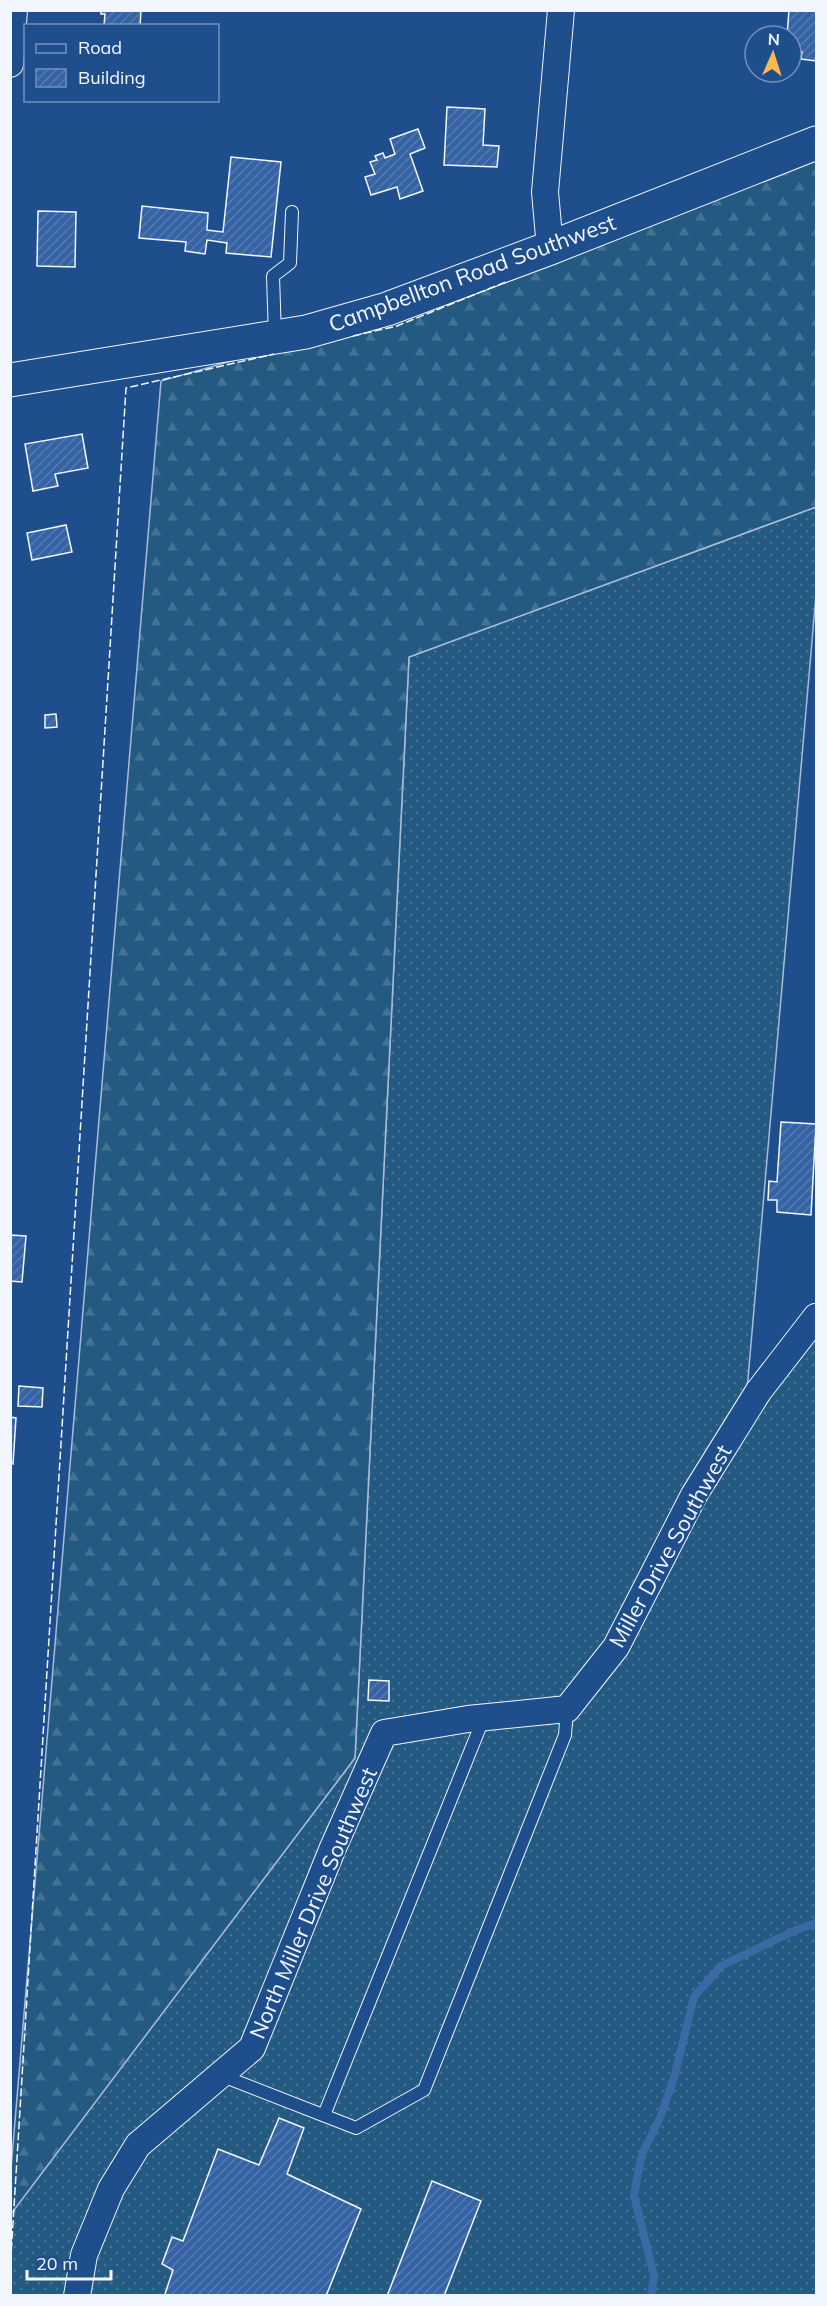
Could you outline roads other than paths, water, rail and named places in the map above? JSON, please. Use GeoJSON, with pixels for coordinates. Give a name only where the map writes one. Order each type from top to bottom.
{"type":"FeatureCollection","features":[{"type":"Feature","properties":{"kind":"main road","name":"Campbellton Road Southwest"},"geometry":{"type":"LineString","coordinates":[[10,380],[306,332],[387,309],[550,248],[816,143]]}},
{"type":"Feature","properties":{"kind":"street"},"geometry":{"type":"LineString","coordinates":[[10,64],[14,10]]}},
{"type":"Feature","properties":{"kind":"street"},"geometry":{"type":"LineString","coordinates":[[550,248],[545,192],[561,10]]}},
{"type":"Feature","properties":{"kind":"street","name":"Miller Drive Southwest"},"geometry":{"type":"LineString","coordinates":[[567,1709],[608,1657],[693,1495],[758,1392],[816,1317]]}},
{"type":"Feature","properties":{"kind":"street","name":"North Miller Drive Southwest"},"geometry":{"type":"LineString","coordinates":[[77,2295],[84,2255],[111,2189],[138,2145],[252,2048],[332,1850],[384,1733],[484,1718],[567,1709]]}},
{"type":"Feature","properties":{"kind":"lane"},"geometry":{"type":"LineString","coordinates":[[275,337],[273,276],[290,263],[292,212]]}},
{"type":"Feature","properties":{"kind":"lane"},"geometry":{"type":"LineString","coordinates":[[220,2075],[356,2128],[424,2090],[565,1735],[567,1709]]}},
{"type":"Feature","properties":{"kind":"lane"},"geometry":{"type":"LineString","coordinates":[[324,2115],[484,1718]]}},
{"type":"Feature","properties":{"kind":"waterway"},"geometry":{"type":"LineString","coordinates":[[651,2296],[654,2276],[634,2195],[642,2154],[660,2118],[674,2078],[694,1997],[721,1966],[796,1930],[816,1923]]}}]}
